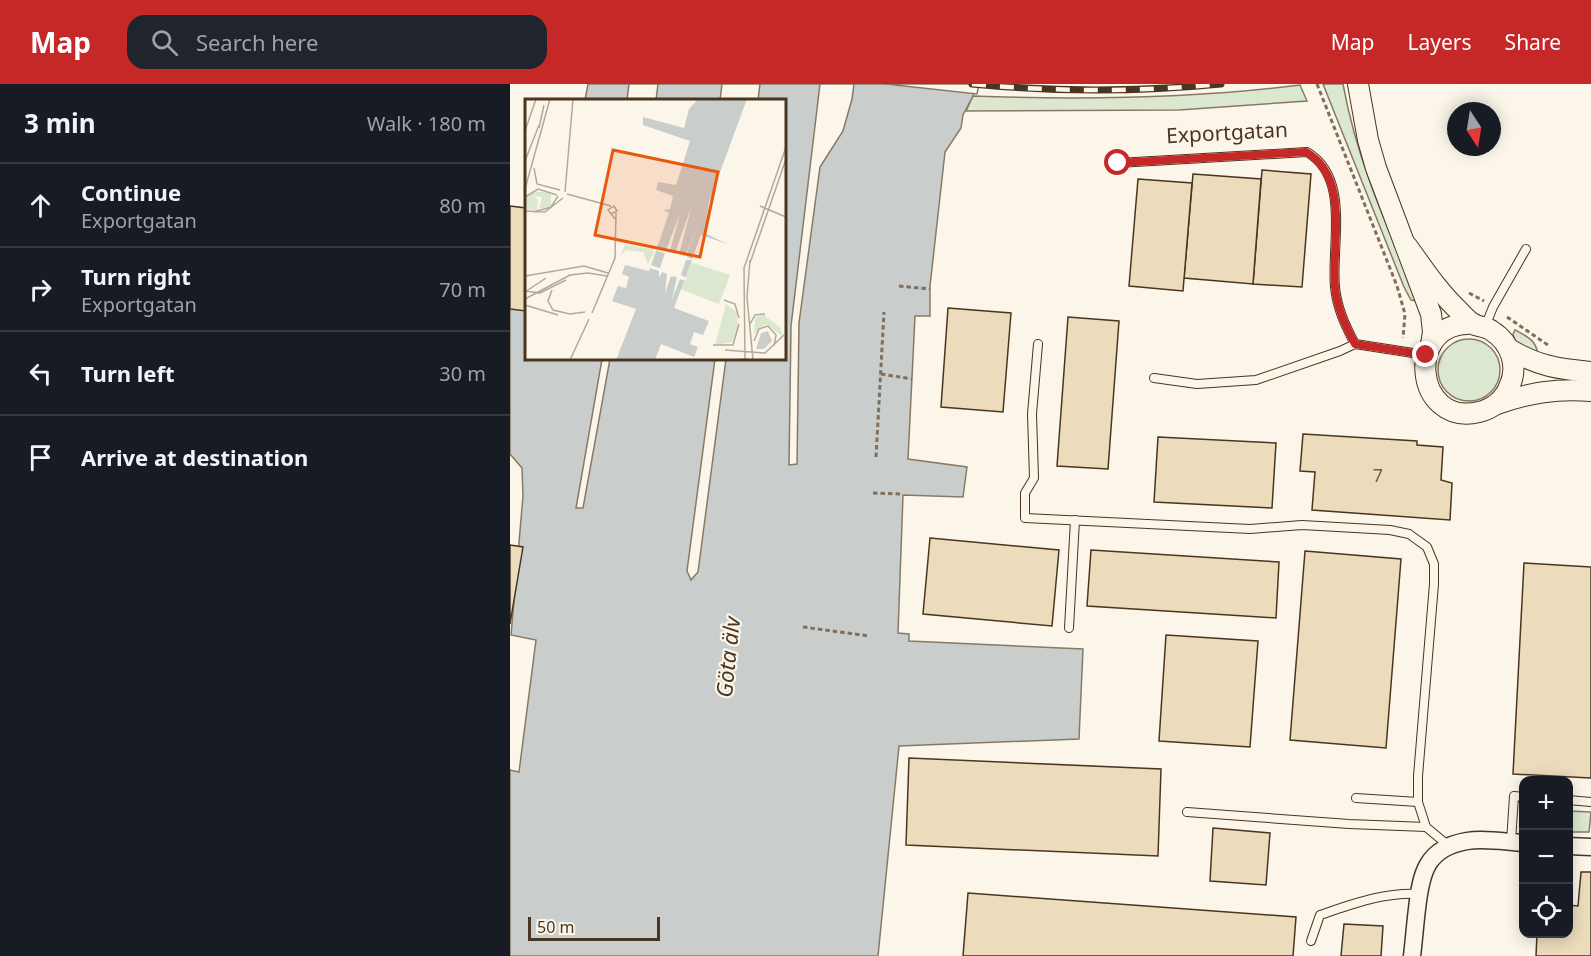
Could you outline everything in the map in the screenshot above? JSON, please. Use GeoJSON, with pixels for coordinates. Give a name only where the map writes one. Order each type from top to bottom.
{"type":"FeatureCollection","features":[{"type":"Feature","properties":{"kind":"street"},"geometry":{"type":"LineString","coordinates":[[1358,84],[1368,140],[1376,168],[1431,314],[1433,332],[1424,368],[1426,382],[1432,395],[1442,405],[1455,411],[1468,413],[1482,411],[1539,392],[1557,389],[1591,391]]}},
{"type":"Feature","properties":{"kind":"street"},"geometry":{"type":"LineString","coordinates":[[1407,246],[1446,298],[1479,326],[1499,336],[1509,349],[1541,365],[1591,372]]}},
{"type":"Feature","properties":{"kind":"street"},"geometry":{"type":"LineString","coordinates":[[1429,350],[1439,336],[1449,328],[1461,325],[1479,326]]}},
{"type":"Feature","properties":{"kind":"street"},"geometry":{"type":"LineString","coordinates":[[1495,405],[1504,396],[1512,380],[1513,367],[1509,349]]}},
{"type":"Feature","properties":{"kind":"street"},"geometry":{"type":"LineString","coordinates":[[1412,956],[1424,869],[1432,857],[1449,846],[1469,841],[1517,843]]}},
{"type":"Feature","properties":{"kind":"street"},"geometry":{"type":"LineString","coordinates":[[1573,846],[1591,847]]}},
{"type":"Feature","properties":{"kind":"lane","name":"Exportgatan"},"geometry":{"type":"LineString","coordinates":[[1118,163],[1306,152],[1318,159],[1328,174],[1335,201],[1335,286],[1341,317],[1355,344]]}},
{"type":"Feature","properties":{"kind":"lane"},"geometry":{"type":"LineString","coordinates":[[1479,326],[1497,300],[1526,249]]}},
{"type":"Feature","properties":{"kind":"lane"},"geometry":{"type":"LineString","coordinates":[[1038,344],[1032,414],[1034,478],[1025,493],[1025,518],[1250,529],[1302,525],[1390,530],[1408,534],[1427,547],[1434,564],[1434,584],[1419,752],[1419,802],[1426,827],[1449,846]]}},
{"type":"Feature","properties":{"kind":"lane"},"geometry":{"type":"LineString","coordinates":[[1154,378],[1197,384],[1256,380],[1355,344],[1402,352],[1429,350]]}},
{"type":"Feature","properties":{"kind":"lane"},"geometry":{"type":"LineString","coordinates":[[1069,628],[1075,520]]}},
{"type":"Feature","properties":{"kind":"lane"},"geometry":{"type":"LineString","coordinates":[[1517,843],[1514,796],[1519,796]]}},
{"type":"Feature","properties":{"kind":"lane"},"geometry":{"type":"LineString","coordinates":[[1356,798],[1419,802]]}},
{"type":"Feature","properties":{"kind":"lane"},"geometry":{"type":"LineString","coordinates":[[1573,800],[1591,802]]}},
{"type":"Feature","properties":{"kind":"lane"},"geometry":{"type":"LineString","coordinates":[[1187,812],[1349,824],[1426,827]]}},
{"type":"Feature","properties":{"kind":"lane"},"geometry":{"type":"LineString","coordinates":[[1311,941],[1320,915],[1368,899],[1401,893],[1419,894]]}},
{"type":"Feature","properties":{"kind":"path"},"geometry":{"type":"LineString","coordinates":[[1317,84],[1397,286],[1405,314],[1402,352]]}},
{"type":"Feature","properties":{"kind":"path"},"geometry":{"type":"LineString","coordinates":[[899,286],[930,289]]}},
{"type":"Feature","properties":{"kind":"path"},"geometry":{"type":"LineString","coordinates":[[876,457],[885,312]]}},
{"type":"Feature","properties":{"kind":"path"},"geometry":{"type":"LineString","coordinates":[[881,374],[912,379]]}},
{"type":"Feature","properties":{"kind":"path"},"geometry":{"type":"LineString","coordinates":[[873,493],[903,494]]}},
{"type":"Feature","properties":{"kind":"path"},"geometry":{"type":"LineString","coordinates":[[803,627],[869,636]]}},
{"type":"Feature","properties":{"kind":"green space"},"geometry":{"type":"Polygon","coordinates":[[[1323,84],[1343,84],[1356,141],[1365,168],[1419,301],[1411,300],[1404,287],[1323,84]]]}},
{"type":"Feature","properties":{"kind":"green space"},"geometry":{"type":"Polygon","coordinates":[[[1300,85],[1307,101],[1179,110],[966,111],[973,96],[1055,98],[1178,96],[1300,85]]]}},
{"type":"Feature","properties":{"kind":"green space"},"geometry":{"type":"Polygon","coordinates":[[[1515,330],[1528,337],[1534,344],[1538,358],[1516,344],[1513,334],[1515,330]]]}},
{"type":"Feature","properties":{"kind":"green space"},"geometry":{"type":"Polygon","coordinates":[[[1463,339],[1475,339],[1491,348],[1498,358],[1500,370],[1498,382],[1491,392],[1475,401],[1463,401],[1452,396],[1443,387],[1438,376],[1438,364],[1443,353],[1452,344],[1463,339]]]}},
{"type":"Feature","properties":{"kind":"green space"},"geometry":{"type":"Polygon","coordinates":[[[1573,811],[1591,812],[1589,832],[1573,832],[1573,811]]]}},
{"type":"Feature","properties":{"kind":"water","name":"Göta älv"},"geometry":{"type":"Polygon","coordinates":[[[588,84],[976,84],[973,96],[963,115],[961,128],[945,152],[930,286],[930,316],[915,316],[908,459],[967,467],[963,497],[903,495],[898,633],[909,634],[909,641],[1083,649],[1079,739],[899,746],[878,956],[510,956],[510,770],[519,772],[536,640],[511,635],[523,496],[522,468],[510,454],[510,303],[525,305],[525,360],[786,360],[786,99],[585,99],[588,84]]]}},
{"type":"Feature","properties":{"kind":"pier"},"geometry":{"type":"Polygon","coordinates":[[[629,84],[658,84],[656,99],[627,99],[629,84]]]}},
{"type":"Feature","properties":{"kind":"pier"},"geometry":{"type":"Polygon","coordinates":[[[722,84],[760,84],[758,99],[720,99],[722,84]]]}},
{"type":"Feature","properties":{"kind":"pier"},"geometry":{"type":"Polygon","coordinates":[[[820,84],[854,84],[843,131],[820,167],[799,323],[797,464],[789,465],[791,326],[820,84]]]}},
{"type":"Feature","properties":{"kind":"pier"},"geometry":{"type":"Polygon","coordinates":[[[886,84],[979,84],[977,94],[886,84]]]}},
{"type":"Feature","properties":{"kind":"pier"},"geometry":{"type":"Polygon","coordinates":[[[602,360],[610,360],[583,508],[576,508],[602,360]]]}},
{"type":"Feature","properties":{"kind":"pier"},"geometry":{"type":"Polygon","coordinates":[[[715,360],[726,360],[698,572],[691,580],[687,571],[715,360]]]}},
{"type":"Feature","properties":{"kind":"building"},"geometry":{"type":"Polygon","coordinates":[[[1262,170],[1311,174],[1302,287],[1253,284],[1262,170]]]}},
{"type":"Feature","properties":{"kind":"building"},"geometry":{"type":"Polygon","coordinates":[[[1193,174],[1261,179],[1253,284],[1184,278],[1193,174]]]}},
{"type":"Feature","properties":{"kind":"building"},"geometry":{"type":"Polygon","coordinates":[[[1138,179],[1192,183],[1183,291],[1129,286],[1138,179]]]}},
{"type":"Feature","properties":{"kind":"building"},"geometry":{"type":"Polygon","coordinates":[[[510,206],[525,208],[525,311],[510,309],[510,206]]]}},
{"type":"Feature","properties":{"kind":"building"},"geometry":{"type":"Polygon","coordinates":[[[948,308],[1011,313],[1003,412],[941,407],[948,308]]]}},
{"type":"Feature","properties":{"kind":"building"},"geometry":{"type":"Polygon","coordinates":[[[1068,317],[1119,321],[1108,469],[1057,466],[1068,317]]]}},
{"type":"Feature","properties":{"kind":"building"},"geometry":{"type":"Polygon","coordinates":[[[1303,434],[1417,441],[1417,445],[1443,447],[1441,480],[1452,483],[1450,520],[1312,510],[1315,472],[1300,471],[1303,434]]]}},
{"type":"Feature","properties":{"kind":"building"},"geometry":{"type":"Polygon","coordinates":[[[1158,437],[1276,443],[1272,508],[1154,502],[1158,437]]]}},
{"type":"Feature","properties":{"kind":"building"},"geometry":{"type":"Polygon","coordinates":[[[930,538],[1059,550],[1052,626],[923,614],[930,538]]]}},
{"type":"Feature","properties":{"kind":"building"},"geometry":{"type":"Polygon","coordinates":[[[510,545],[523,547],[510,624],[510,545]]]}},
{"type":"Feature","properties":{"kind":"building"},"geometry":{"type":"Polygon","coordinates":[[[1091,550],[1279,562],[1276,618],[1087,606],[1091,550]]]}},
{"type":"Feature","properties":{"kind":"building"},"geometry":{"type":"Polygon","coordinates":[[[1305,551],[1401,559],[1386,748],[1290,740],[1305,551]]]}},
{"type":"Feature","properties":{"kind":"building"},"geometry":{"type":"Polygon","coordinates":[[[1524,563],[1591,567],[1591,778],[1513,774],[1524,563]]]}},
{"type":"Feature","properties":{"kind":"building"},"geometry":{"type":"Polygon","coordinates":[[[1166,635],[1258,641],[1250,747],[1159,741],[1166,635]]]}},
{"type":"Feature","properties":{"kind":"building"},"geometry":{"type":"Polygon","coordinates":[[[909,758],[1161,769],[1158,856],[906,845],[909,758]]]}},
{"type":"Feature","properties":{"kind":"building"},"geometry":{"type":"Polygon","coordinates":[[[1213,828],[1270,833],[1266,885],[1210,881],[1213,828]]]}},
{"type":"Feature","properties":{"kind":"building"},"geometry":{"type":"Polygon","coordinates":[[[1581,872],[1591,872],[1591,956],[1536,956],[1537,938],[1573,938],[1573,906],[1578,906],[1581,872]]]}},
{"type":"Feature","properties":{"kind":"building"},"geometry":{"type":"Polygon","coordinates":[[[968,893],[1296,917],[1293,956],[963,956],[968,893]]]}},
{"type":"Feature","properties":{"kind":"building"},"geometry":{"type":"Polygon","coordinates":[[[1344,924],[1383,926],[1381,956],[1341,956],[1344,924]]]}},
{"type":"Feature","properties":{"kind":"railway"},"geometry":{"type":"LineString","coordinates":[[972,84],[1096,90],[1221,84]]}},
{"type":"Feature","properties":{"kind":"route"},"geometry":{"type":"LineString","coordinates":[[1118,163],[1306,152],[1318,159],[1328,174],[1335,201],[1335,286],[1341,317],[1355,344],[1426,355]]}}]}
